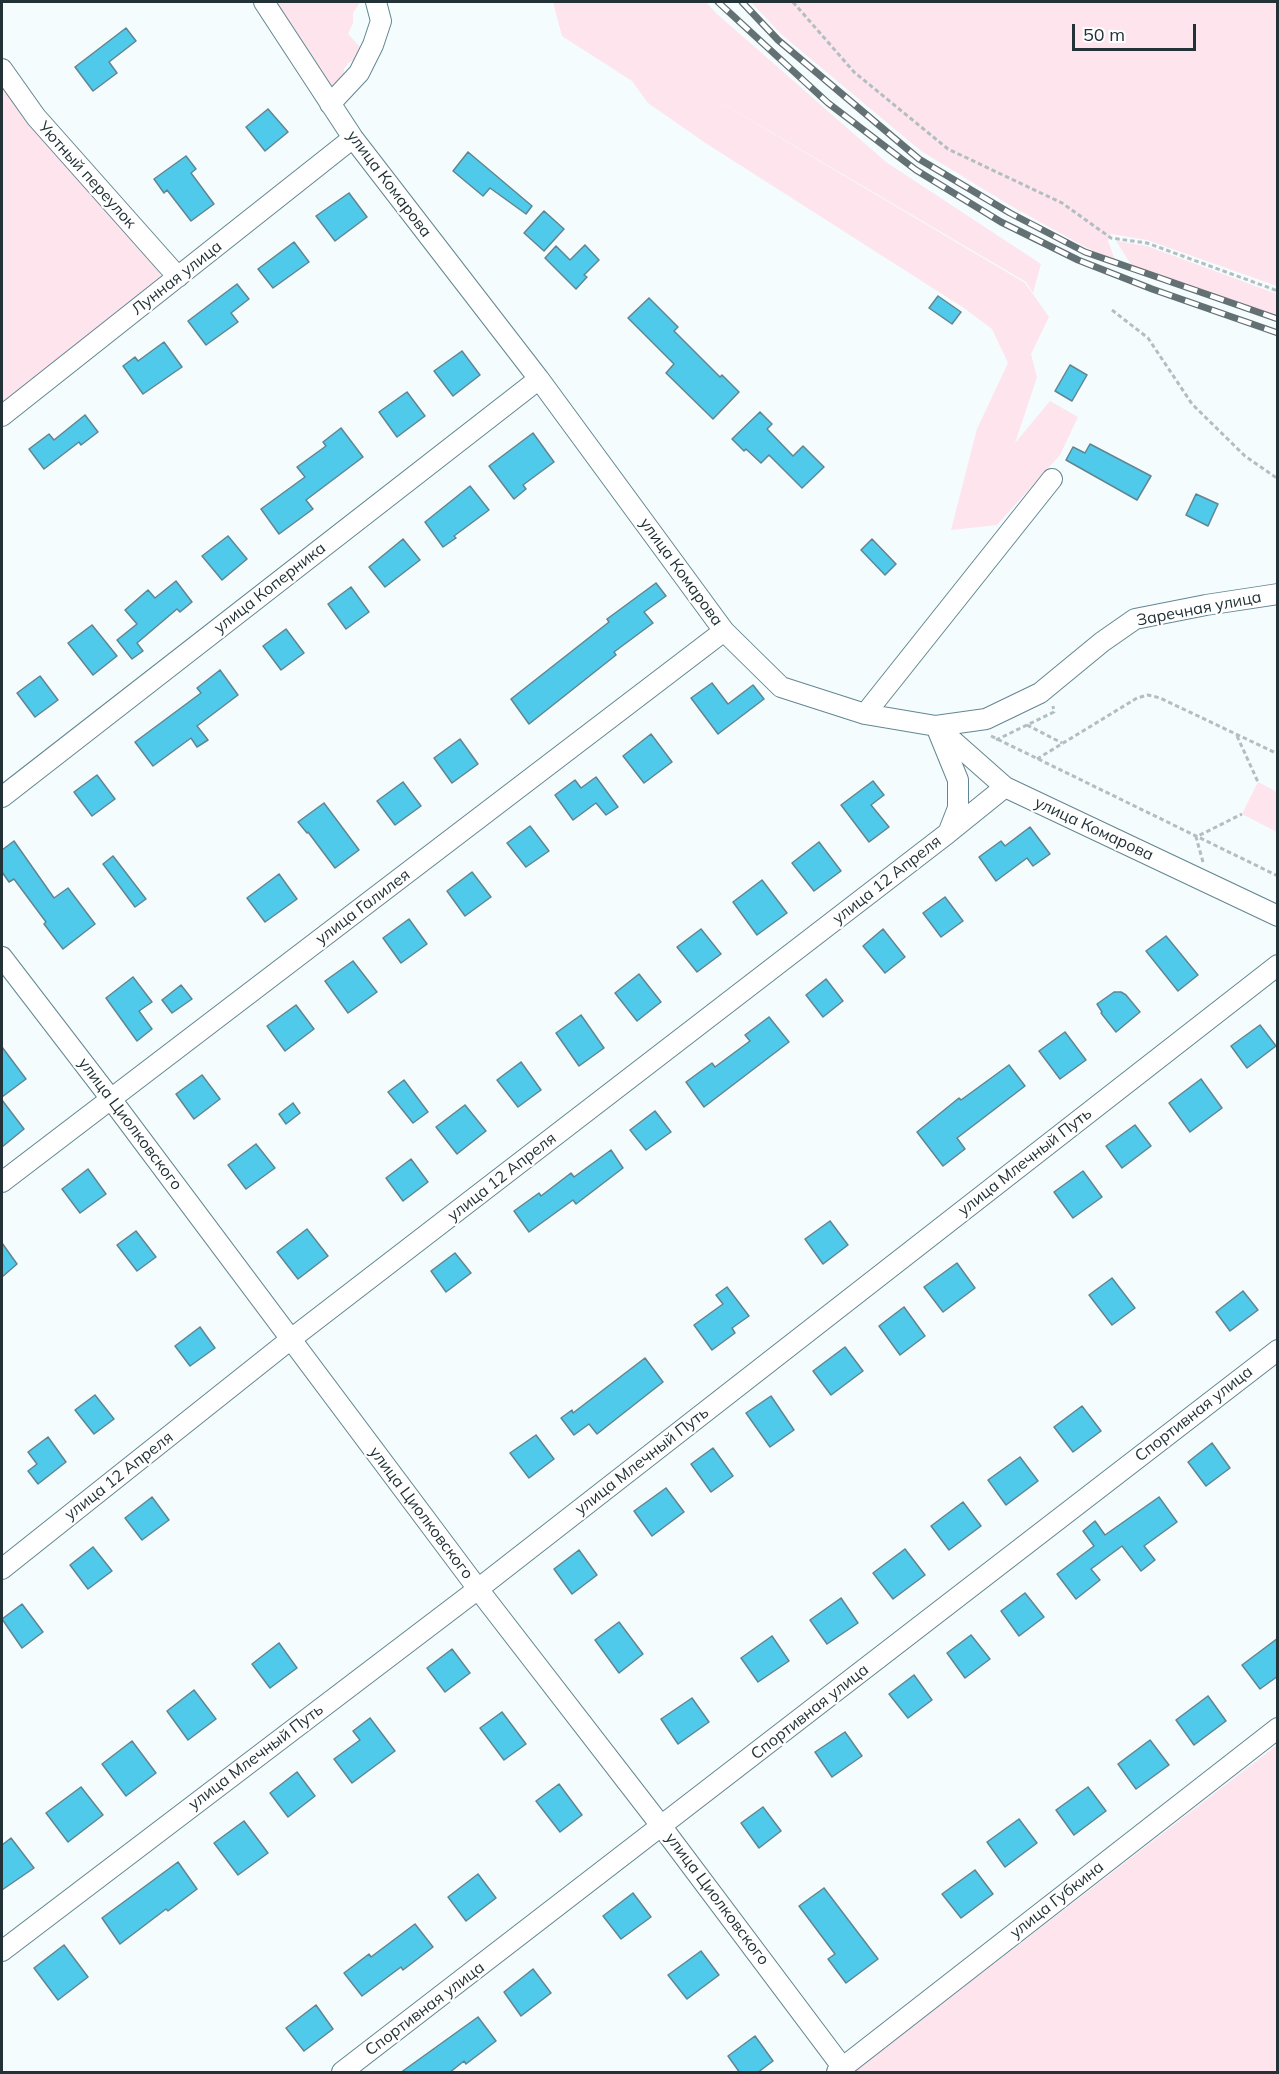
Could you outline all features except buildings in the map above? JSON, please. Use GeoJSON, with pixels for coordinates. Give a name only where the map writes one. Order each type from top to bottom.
{"type":"FeatureCollection","features":[{"type":"Feature","properties":{"kind":"street","name":"улица Комарова"},"geometry":{"type":"LineString","coordinates":[[264,2],[353,138],[539,380],[724,631],[781,687],[865,714],[936,726],[1005,787],[1278,916]]}},
{"type":"Feature","properties":{"kind":"street"},"geometry":{"type":"LineString","coordinates":[[330,104],[359,73],[373,45],[381,21],[376,2]]}},
{"type":"Feature","properties":{"kind":"street","name":"Уютный переулок"},"geometry":{"type":"LineString","coordinates":[[2,69],[36,117],[178,277]]}},
{"type":"Feature","properties":{"kind":"street","name":"Лунная улица"},"geometry":{"type":"LineString","coordinates":[[2,416],[353,138]]}},
{"type":"Feature","properties":{"kind":"street","name":"улица Коперника"},"geometry":{"type":"LineString","coordinates":[[2,797],[539,380]]}},
{"type":"Feature","properties":{"kind":"street"},"geometry":{"type":"LineString","coordinates":[[865,714],[1052,479]]}},
{"type":"Feature","properties":{"kind":"street","name":"Заречная улица"},"geometry":{"type":"LineString","coordinates":[[936,726],[986,719],[1040,693],[1102,642],[1135,619],[1278,594]]}},
{"type":"Feature","properties":{"kind":"street","name":"улица Галилея"},"geometry":{"type":"LineString","coordinates":[[2,1182],[724,631]]}},
{"type":"Feature","properties":{"kind":"street"},"geometry":{"type":"LineString","coordinates":[[936,726],[958,780],[958,808],[948,832]]}},
{"type":"Feature","properties":{"kind":"street","name":"улица 12 Апреля"},"geometry":{"type":"LineString","coordinates":[[2,1569],[291,1339],[1005,787]]}},
{"type":"Feature","properties":{"kind":"street","name":"улица Циолковского"},"geometry":{"type":"LineString","coordinates":[[2,957],[478,1589],[662,1827],[840,2070]]}},
{"type":"Feature","properties":{"kind":"street","name":"улица Млечный Путь"},"geometry":{"type":"LineString","coordinates":[[2,1951],[478,1589],[1278,965]]}},
{"type":"Feature","properties":{"kind":"street","name":"Спортивная улица"},"geometry":{"type":"LineString","coordinates":[[342,2073],[1278,1350]]}},
{"type":"Feature","properties":{"kind":"street","name":"улица Губкина"},"geometry":{"type":"LineString","coordinates":[[840,2070],[1278,1728]]}},
{"type":"Feature","properties":{"kind":"path"},"geometry":{"type":"LineString","coordinates":[[793,2],[854,72],[948,149],[1062,203],[1111,238],[1147,243],[1278,291]]}},
{"type":"Feature","properties":{"kind":"path"},"geometry":{"type":"LineString","coordinates":[[1112,309],[1148,338],[1192,404],[1245,456],[1278,479]]}},
{"type":"Feature","properties":{"kind":"path"},"geometry":{"type":"LineString","coordinates":[[1037,759],[1137,698],[1148,695],[1160,698],[1278,754]]}},
{"type":"Feature","properties":{"kind":"path"},"geometry":{"type":"LineString","coordinates":[[996,740],[1054,711],[1052,700]]}},
{"type":"Feature","properties":{"kind":"path"},"geometry":{"type":"LineString","coordinates":[[970,722],[996,740],[1278,876]]}},
{"type":"Feature","properties":{"kind":"path"},"geometry":{"type":"LineString","coordinates":[[1027,725],[1062,743]]}},
{"type":"Feature","properties":{"kind":"path"},"geometry":{"type":"LineString","coordinates":[[1236,734],[1258,782]]}},
{"type":"Feature","properties":{"kind":"path"},"geometry":{"type":"LineString","coordinates":[[1196,837],[1242,814]]}},
{"type":"Feature","properties":{"kind":"shaded area"},"geometry":{"type":"Polygon","coordinates":[[[274,2],[360,2],[353,13],[353,23],[348,34],[361,48],[360,57],[348,63],[344,69],[344,82],[333,90],[274,2]]]}},
{"type":"Feature","properties":{"kind":"shaded area"},"geometry":{"type":"Polygon","coordinates":[[[553,2],[706,2],[886,162],[1041,264],[1033,293],[1026,282],[664,69],[1025,283],[1049,317],[1031,354],[1037,377],[1015,443],[1050,401],[1078,417],[1060,455],[997,525],[951,530],[977,429],[1008,363],[992,329],[964,308],[704,142],[648,103],[632,81],[562,36],[553,2]]]}},
{"type":"Feature","properties":{"kind":"shaded area"},"geometry":{"type":"Polygon","coordinates":[[[751,2],[1277,2],[1277,286],[1147,240],[1111,234],[1108,241],[1115,260],[1087,248],[1011,206],[921,151],[781,34],[751,2]]]}},
{"type":"Feature","properties":{"kind":"shaded area"},"geometry":{"type":"Polygon","coordinates":[[[2,82],[156,265],[161,277],[157,287],[2,408],[2,82]]]}},
{"type":"Feature","properties":{"kind":"shaded area"},"geometry":{"type":"Polygon","coordinates":[[[1116,241],[1147,246],[1277,294],[1277,317],[1132,266],[1116,241]]]}},
{"type":"Feature","properties":{"kind":"shaded area"},"geometry":{"type":"Polygon","coordinates":[[[1258,782],[1277,792],[1277,832],[1242,814],[1258,782]]]}},
{"type":"Feature","properties":{"kind":"shaded area"},"geometry":{"type":"Polygon","coordinates":[[[1277,1745],[1277,2072],[854,2072],[1277,1745]]]}},
{"type":"Feature","properties":{"kind":"railway"},"geometry":{"type":"LineString","coordinates":[[718,2],[828,103],[916,170],[1001,222],[1078,260],[1152,289],[1278,333]]}},
{"type":"Feature","properties":{"kind":"railway"},"geometry":{"type":"LineString","coordinates":[[742,2],[778,40],[919,159],[1010,213],[1085,252],[1278,319]]}}]}
